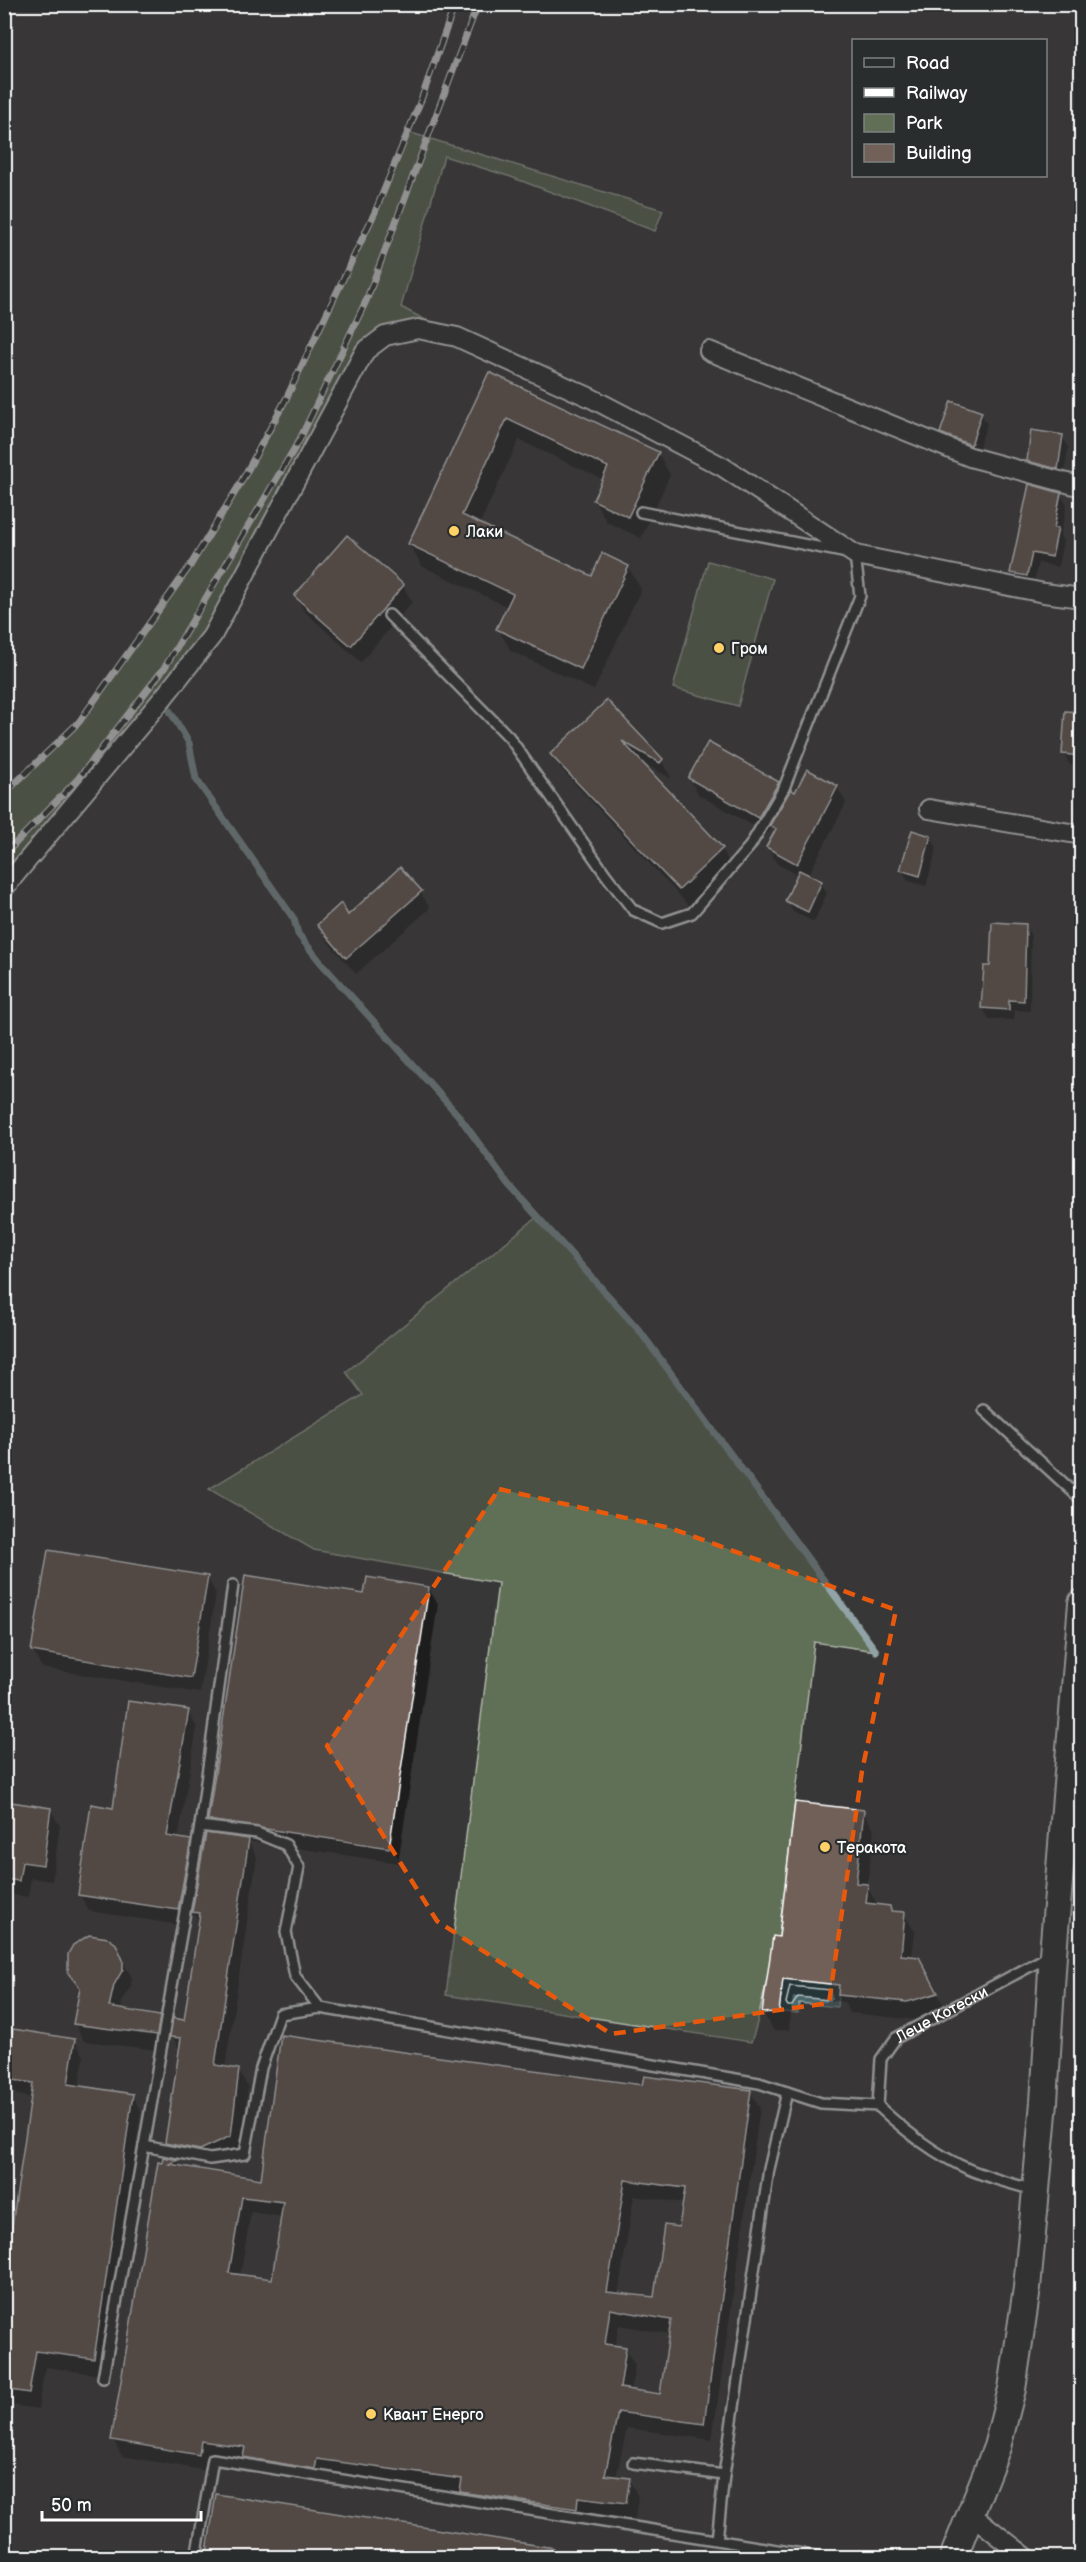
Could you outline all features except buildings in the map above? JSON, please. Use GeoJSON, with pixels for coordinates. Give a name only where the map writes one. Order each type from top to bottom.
{"type":"FeatureCollection","features":[{"type":"Feature","properties":{"kind":"main road"},"geometry":{"type":"LineString","coordinates":[[954,2558],[997,2447],[1012,2389],[1027,2288],[1044,2102],[1053,1954],[1082,1603]]}},
{"type":"Feature","properties":{"kind":"street"},"geometry":{"type":"LineString","coordinates":[[4,888],[212,636],[365,351],[385,336],[418,329],[457,337],[591,398],[723,467],[856,555],[1044,593],[1082,597]]}},
{"type":"Feature","properties":{"kind":"street"},"geometry":{"type":"LineString","coordinates":[[709,351],[970,457],[1082,487]]}},
{"type":"Feature","properties":{"kind":"street"},"geometry":{"type":"LineString","coordinates":[[929,809],[1082,835]]}},
{"type":"Feature","properties":{"kind":"street"},"geometry":{"type":"LineString","coordinates":[[972,2515],[1027,2558]]}},
{"type":"Feature","properties":{"kind":"lane"},"geometry":{"type":"LineString","coordinates":[[389,615],[509,737],[633,910],[662,923],[692,913],[750,846],[784,788],[860,596],[856,555],[640,512]]}},
{"type":"Feature","properties":{"kind":"lane"},"geometry":{"type":"LineString","coordinates":[[984,1410],[1082,1500]]}},
{"type":"Feature","properties":{"kind":"lane"},"geometry":{"type":"LineString","coordinates":[[103,2378],[200,1826],[232,1585]]}},
{"type":"Feature","properties":{"kind":"lane"},"geometry":{"type":"LineString","coordinates":[[200,1826],[257,1833],[286,1845],[299,1867],[286,1932],[295,1976],[320,2008]]}},
{"type":"Feature","properties":{"kind":"lane","name":"Леце Котески"},"geometry":{"type":"LineString","coordinates":[[878,2106],[881,2059],[896,2038],[1053,1954]]}},
{"type":"Feature","properties":{"kind":"lane"},"geometry":{"type":"LineString","coordinates":[[144,2146],[210,2159],[245,2154],[261,2068],[280,2014],[320,2008],[759,2083],[821,2103],[878,2106],[904,2130],[933,2149],[982,2175],[1036,2190]]}},
{"type":"Feature","properties":{"kind":"lane"},"geometry":{"type":"LineString","coordinates":[[717,2540],[724,2475],[769,2169],[787,2092]]}},
{"type":"Feature","properties":{"kind":"lane"},"geometry":{"type":"LineString","coordinates":[[196,2558],[213,2459],[826,2558]]}},
{"type":"Feature","properties":{"kind":"lane"},"geometry":{"type":"LineString","coordinates":[[633,2463],[724,2475]]}},
{"type":"Feature","properties":{"kind":"highlighted area"},"geometry":{"type":"Polygon","coordinates":[[[499,1489],[670,1528],[896,1610],[862,1771],[829,2003],[611,2034],[437,1921],[327,1746],[499,1489]]]}},
{"type":"Feature","properties":{"kind":"green space"},"geometry":{"type":"Polygon","coordinates":[[[408,132],[663,210],[655,231],[511,177],[444,156],[401,307],[457,337],[418,329],[365,351],[212,636],[5,888],[5,794],[79,722],[190,566],[286,399],[375,212],[408,132]]]}},
{"type":"Feature","properties":{"kind":"green space","name":"Гром"},"geometry":{"type":"Polygon","coordinates":[[[708,561],[773,579],[738,706],[673,688],[708,561]]]}},
{"type":"Feature","properties":{"kind":"green space"},"geometry":{"type":"Polygon","coordinates":[[[537,1217],[639,1330],[876,1651],[814,1642],[779,1935],[751,2042],[446,1995],[498,1583],[314,1550],[209,1489],[363,1395],[346,1372],[537,1217]]]}},
{"type":"Feature","properties":{"kind":"water"},"geometry":{"type":"Polygon","coordinates":[[[783,1979],[839,1985],[837,2007],[799,2003],[798,2013],[779,2012],[783,1979]]]}},
{"type":"Feature","properties":{"kind":"waterway"},"geometry":{"type":"LineString","coordinates":[[164,701],[189,743],[196,779],[294,919],[298,934],[322,964],[458,1115],[509,1185],[639,1330],[876,1651]]}},
{"type":"Feature","properties":{"kind":"railway"},"geometry":{"type":"LineString","coordinates":[[4,794],[79,722],[190,566],[240,484],[286,399],[375,212],[421,100],[455,4]]}},
{"type":"Feature","properties":{"kind":"railway"},"geometry":{"type":"LineString","coordinates":[[4,855],[78,779],[165,667],[300,439],[366,301],[478,4]]}},
{"type":"Feature","properties":{"kind":"place","name":"Лаки"},"geometry":{"type":"Point","coordinates":[454,531]}},
{"type":"Feature","properties":{"kind":"place","name":"Гром"},"geometry":{"type":"Point","coordinates":[719,648]}},
{"type":"Feature","properties":{"kind":"place","name":"Теракота"},"geometry":{"type":"Point","coordinates":[825,1847]}},
{"type":"Feature","properties":{"kind":"place","name":"Квант Енерго"},"geometry":{"type":"Point","coordinates":[371,2414]}}]}
